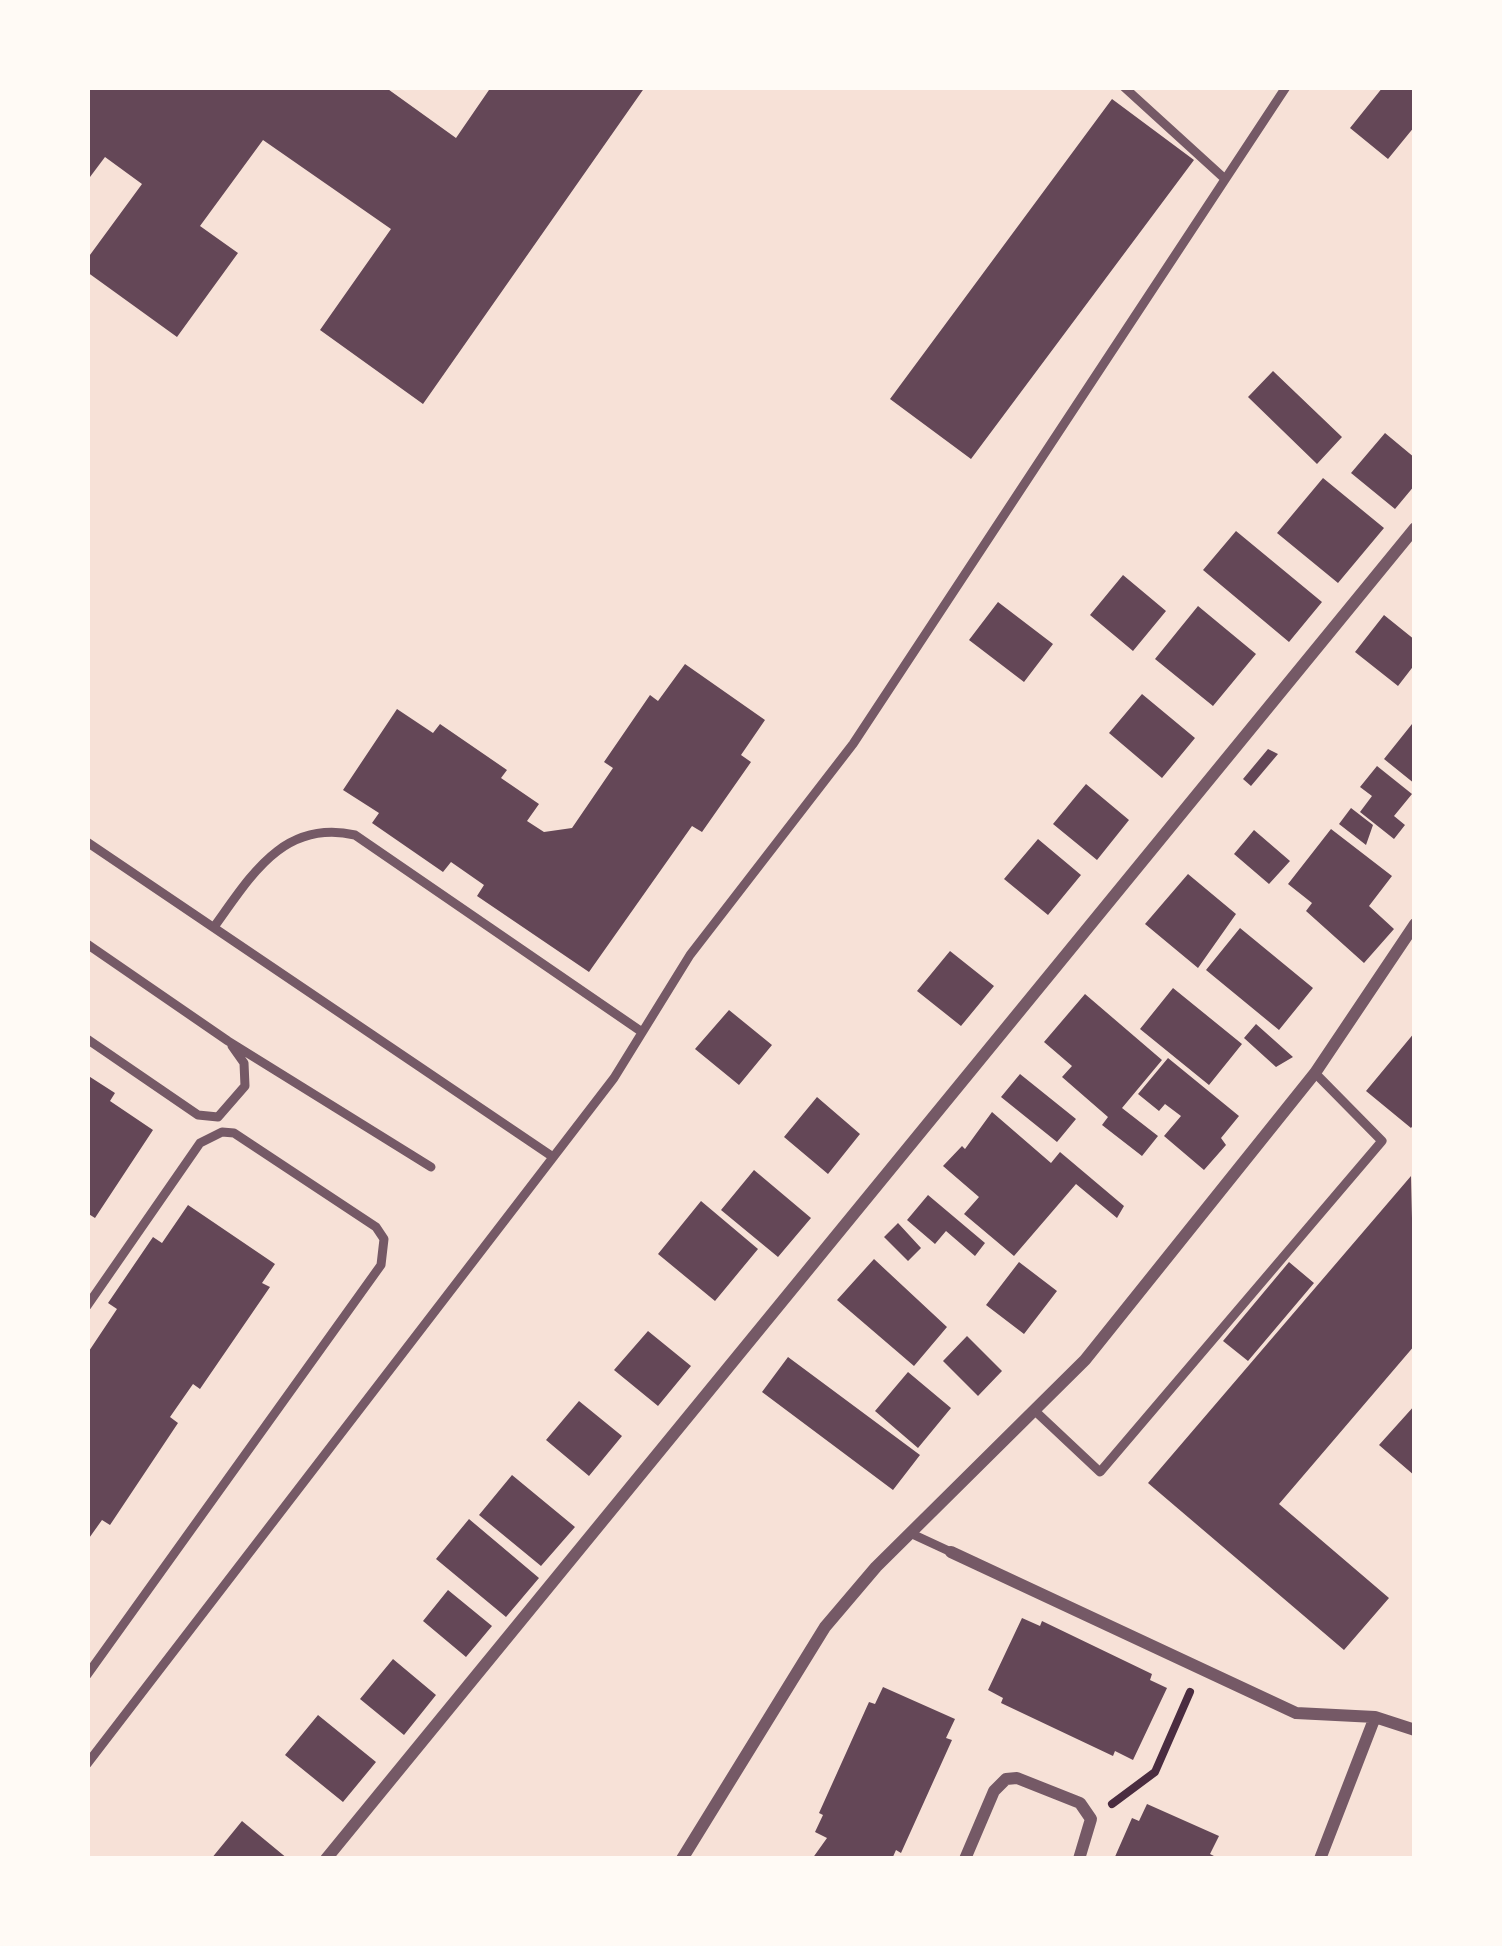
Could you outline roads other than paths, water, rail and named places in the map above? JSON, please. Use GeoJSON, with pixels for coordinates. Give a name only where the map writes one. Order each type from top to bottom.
{"type":"FeatureCollection","features":[{"type":"Feature","properties":{"kind":"street"},"geometry":{"type":"LineString","coordinates":[[326,1859],[1415,528]]}},
{"type":"Feature","properties":{"kind":"street"},"geometry":{"type":"LineString","coordinates":[[682,1859],[825,1628],[910,1533],[1085,1360],[1315,1073],[1415,924]]}},
{"type":"Feature","properties":{"kind":"street"},"geometry":{"type":"LineString","coordinates":[[951,1552],[1296,1713],[1375,1718],[1415,1730]]}},
{"type":"Feature","properties":{"kind":"street"},"geometry":{"type":"LineString","coordinates":[[1320,1859],[1375,1718]]}},
{"type":"Feature","properties":{"kind":"street"},"geometry":{"type":"LineString","coordinates":[[965,1859],[994,1791],[1006,1779],[1081,1803],[1091,1819],[1078,1859]]}},
{"type":"Feature","properties":{"kind":"lane"},"geometry":{"type":"LineString","coordinates":[[1124,87],[1225,179]]}},
{"type":"Feature","properties":{"kind":"lane"},"geometry":{"type":"LineString","coordinates":[[87,1764],[553,1157],[690,955],[853,744],[1286,87]]}},
{"type":"Feature","properties":{"kind":"lane"},"geometry":{"type":"LineString","coordinates":[[214,928],[274,850],[330,829],[355,835],[642,1032]]}},
{"type":"Feature","properties":{"kind":"lane"},"geometry":{"type":"LineString","coordinates":[[87,842],[553,1157]]}},
{"type":"Feature","properties":{"kind":"lane"},"geometry":{"type":"LineString","coordinates":[[87,944],[228,1041],[431,1167]]}},
{"type":"Feature","properties":{"kind":"lane"},"geometry":{"type":"LineString","coordinates":[[87,1039],[198,1115],[218,1117],[244,1086],[244,1063],[228,1041]]}},
{"type":"Feature","properties":{"kind":"lane"},"geometry":{"type":"LineString","coordinates":[[1034,1410],[1100,1472],[1382,1141],[1315,1073]]}},
{"type":"Feature","properties":{"kind":"lane"},"geometry":{"type":"LineString","coordinates":[[87,1306],[200,1144],[222,1132],[234,1133],[340,1203],[376,1227],[385,1240],[381,1264],[87,1675]]}},
{"type":"Feature","properties":{"kind":"lane"},"geometry":{"type":"LineString","coordinates":[[910,1533],[951,1552]]}}]}
